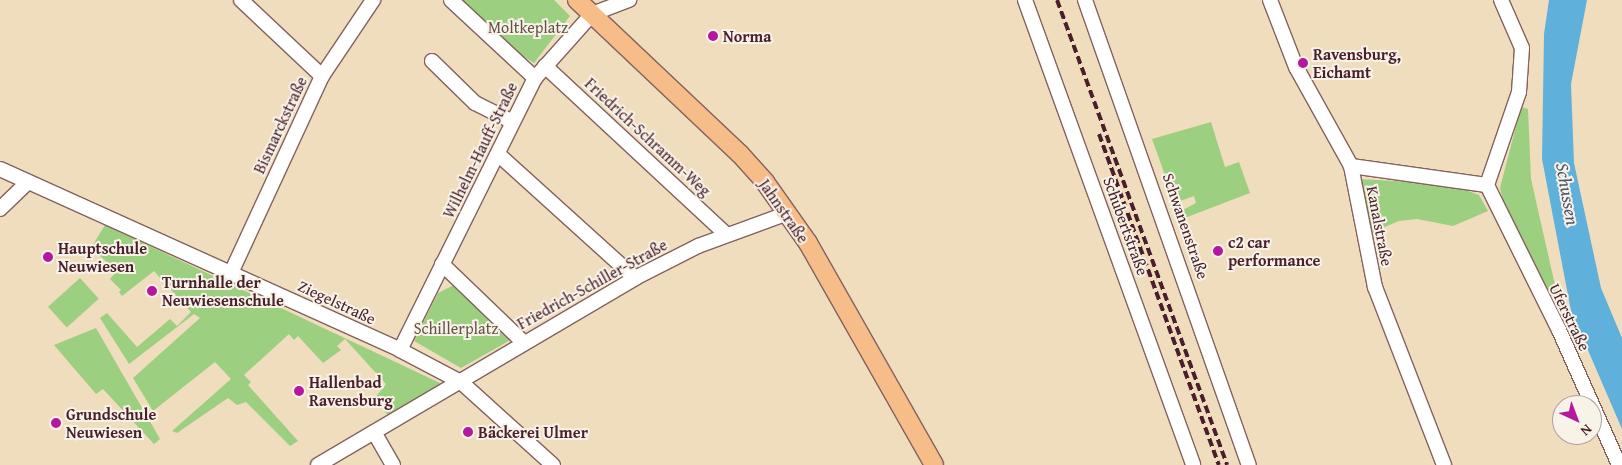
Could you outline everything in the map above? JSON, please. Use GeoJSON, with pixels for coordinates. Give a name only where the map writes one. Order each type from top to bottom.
{"type":"FeatureCollection","features":[{"type":"Feature","properties":{"kind":"main road","name":"Jahnstraße"},"geometry":{"type":"LineString","coordinates":[[577,0],[740,154],[788,212],[934,465]]}},
{"type":"Feature","properties":{"kind":"street"},"geometry":{"type":"LineString","coordinates":[[242,0],[322,76]]}},
{"type":"Feature","properties":{"kind":"street","name":"Bismarckstraße"},"geometry":{"type":"LineString","coordinates":[[231,273],[322,76],[373,0]]}},
{"type":"Feature","properties":{"kind":"street"},"geometry":{"type":"LineString","coordinates":[[451,0],[535,78]]}},
{"type":"Feature","properties":{"kind":"street","name":"Wilhelm-Hauff-Straße"},"geometry":{"type":"LineString","coordinates":[[400,350],[499,155],[535,78],[592,14],[629,0]]}},
{"type":"Feature","properties":{"kind":"street","name":"Schubertstraße"},"geometry":{"type":"LineString","coordinates":[[1025,0],[1193,465]]}},
{"type":"Feature","properties":{"kind":"street","name":"Schwanenstraße"},"geometry":{"type":"LineString","coordinates":[[1086,0],[1249,465]]}},
{"type":"Feature","properties":{"kind":"street","name":"Kanalstraße"},"geometry":{"type":"LineString","coordinates":[[1270,0],[1296,67],[1350,166],[1375,287],[1444,465]]}},
{"type":"Feature","properties":{"kind":"street"},"geometry":{"type":"LineString","coordinates":[[1350,166],[1486,185],[1519,92],[1522,48],[1501,0]]}},
{"type":"Feature","properties":{"kind":"street"},"geometry":{"type":"LineString","coordinates":[[432,61],[475,103],[513,122]]}},
{"type":"Feature","properties":{"kind":"street","name":"Friedrich-Schramm-Weg"},"geometry":{"type":"LineString","coordinates":[[545,66],[726,234]]}},
{"type":"Feature","properties":{"kind":"street"},"geometry":{"type":"LineString","coordinates":[[499,155],[635,278]]}},
{"type":"Feature","properties":{"kind":"street","name":"Ziegelstraße"},"geometry":{"type":"LineString","coordinates":[[0,169],[400,350],[461,382],[553,465]]}},
{"type":"Feature","properties":{"kind":"street"},"geometry":{"type":"LineString","coordinates":[[0,209],[28,182]]}},
{"type":"Feature","properties":{"kind":"street","name":"Uferstraße"},"geometry":{"type":"LineString","coordinates":[[1486,185],[1559,330],[1619,465]]}},
{"type":"Feature","properties":{"kind":"street","name":"Friedrich-Schiller-Straße"},"geometry":{"type":"LineString","coordinates":[[318,465],[461,382],[523,342],[635,278],[726,234],[788,212]]}},
{"type":"Feature","properties":{"kind":"street"},"geometry":{"type":"LineString","coordinates":[[442,264],[523,342]]}},
{"type":"Feature","properties":{"kind":"street"},"geometry":{"type":"LineString","coordinates":[[374,432],[393,465]]}},
{"type":"Feature","properties":{"kind":"green space","name":"Moltkeplatz"},"geometry":{"type":"Polygon","coordinates":[[[461,0],[554,0],[570,16],[534,63],[510,48],[461,0]]]}},
{"type":"Feature","properties":{"kind":"green space"},"geometry":{"type":"Polygon","coordinates":[[[1521,107],[1528,109],[1531,179],[1557,294],[1550,296],[1503,200],[1500,188],[1521,107]]]}},
{"type":"Feature","properties":{"kind":"green space"},"geometry":{"type":"Polygon","coordinates":[[[1211,122],[1225,167],[1239,162],[1250,193],[1182,219],[1179,212],[1196,203],[1194,196],[1175,203],[1152,139],[1211,122]]]}},
{"type":"Feature","properties":{"kind":"green space"},"geometry":{"type":"Polygon","coordinates":[[[1359,179],[1449,184],[1479,195],[1488,211],[1453,226],[1417,219],[1399,221],[1370,233],[1359,179]]]}},
{"type":"Feature","properties":{"kind":"green space"},"geometry":{"type":"Polygon","coordinates":[[[105,225],[442,384],[388,415],[374,399],[386,384],[345,339],[337,346],[341,350],[323,363],[298,336],[294,340],[289,334],[244,375],[251,382],[248,385],[298,441],[290,446],[246,402],[237,405],[228,398],[177,433],[172,431],[231,379],[215,362],[153,411],[133,378],[200,318],[194,314],[129,364],[100,318],[107,313],[137,347],[170,319],[177,326],[191,312],[154,271],[122,296],[119,292],[121,290],[110,279],[117,271],[91,248],[105,225]]]}},
{"type":"Feature","properties":{"kind":"green space"},"geometry":{"type":"Polygon","coordinates":[[[80,278],[99,299],[67,328],[48,307],[80,278]]]}},
{"type":"Feature","properties":{"kind":"green space","name":"Schillerplatz"},"geometry":{"type":"Polygon","coordinates":[[[456,284],[512,339],[461,368],[414,341],[438,293],[456,284]]]}},
{"type":"Feature","properties":{"kind":"green space"},"geometry":{"type":"Polygon","coordinates":[[[96,328],[160,439],[154,444],[103,389],[96,394],[54,345],[96,328]]]}},
{"type":"Feature","properties":{"kind":"water","name":"Schussen"},"geometry":{"type":"Polygon","coordinates":[[[1549,0],[1587,0],[1571,84],[1574,163],[1601,288],[1622,338],[1622,429],[1571,311],[1542,159],[1544,34],[1549,0]]]}},
{"type":"Feature","properties":{"kind":"railway"},"geometry":{"type":"LineString","coordinates":[[1057,0],[1227,465]]}},
{"type":"Feature","properties":{"kind":"railway"},"geometry":{"type":"LineString","coordinates":[[1099,134],[1219,465]]}},
{"type":"Feature","properties":{"kind":"place","name":"Norma"},"geometry":{"type":"Point","coordinates":[713,36]}},
{"type":"Feature","properties":{"kind":"place","name":"Ravensburg, Eichamt"},"geometry":{"type":"Point","coordinates":[1303,63]}},
{"type":"Feature","properties":{"kind":"place","name":"c2 car performance"},"geometry":{"type":"Point","coordinates":[1218,251]}},
{"type":"Feature","properties":{"kind":"place","name":"Hauptschule Neuwiesen"},"geometry":{"type":"Point","coordinates":[48,257]}},
{"type":"Feature","properties":{"kind":"place","name":"Turnhalle der Neuwiesenschule"},"geometry":{"type":"Point","coordinates":[152,291]}},
{"type":"Feature","properties":{"kind":"place","name":"Hallenbad Ravensburg"},"geometry":{"type":"Point","coordinates":[299,391]}},
{"type":"Feature","properties":{"kind":"place","name":"Grundschule Neuwiesen"},"geometry":{"type":"Point","coordinates":[56,423]}},
{"type":"Feature","properties":{"kind":"place","name":"Bäckerei Ulmer"},"geometry":{"type":"Point","coordinates":[468,432]}}]}
